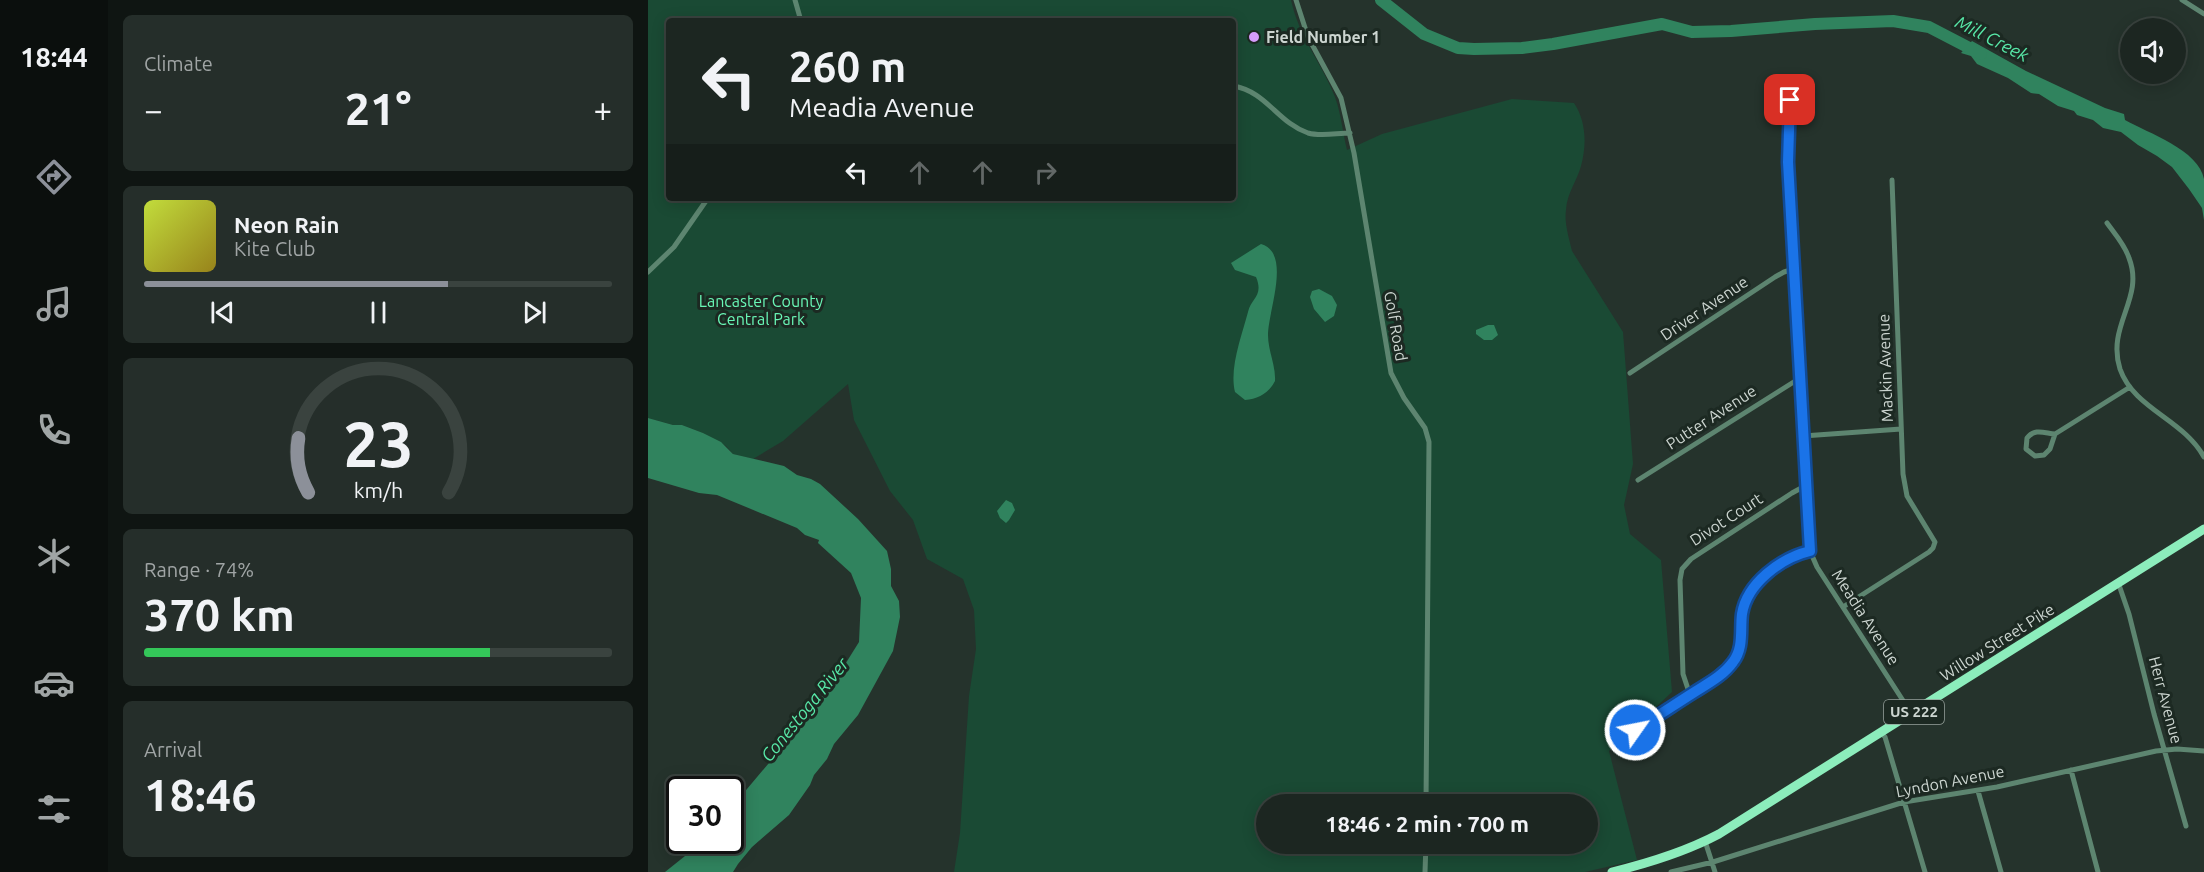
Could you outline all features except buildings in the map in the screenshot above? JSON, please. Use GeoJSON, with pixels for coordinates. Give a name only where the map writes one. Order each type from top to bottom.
{"type":"FeatureCollection","features":[{"type":"Feature","properties":{"kind":"highway","name":"Willow Street Pike"},"geometry":{"type":"LineString","coordinates":[[1612,872],[1660,859],[1705,841],[1750,815],[2204,529]]}},
{"type":"Feature","properties":{"kind":"street"},"geometry":{"type":"LineString","coordinates":[[795,0],[800,18]]}},
{"type":"Feature","properties":{"kind":"street","name":"Golf Road"},"geometry":{"type":"LineString","coordinates":[[1296,0],[1308,38],[1341,98],[1350,133],[1389,366],[1399,390],[1425,428],[1429,442],[1426,794]]}},
{"type":"Feature","properties":{"kind":"street"},"geometry":{"type":"LineString","coordinates":[[2182,0],[2204,14]]}},
{"type":"Feature","properties":{"kind":"street"},"geometry":{"type":"LineString","coordinates":[[1236,87],[1256,94],[1291,124],[1308,133],[1316,135],[1350,133]]}},
{"type":"Feature","properties":{"kind":"street","name":"Meadia Avenue"},"geometry":{"type":"LineString","coordinates":[[1790,100],[1788,162],[1810,551],[1817,567],[1911,714]]}},
{"type":"Feature","properties":{"kind":"street","name":"Mackin Avenue"},"geometry":{"type":"LineString","coordinates":[[1843,607],[1929,552],[1935,545],[1905,490],[1892,180]]}},
{"type":"Feature","properties":{"kind":"street"},"geometry":{"type":"LineString","coordinates":[[648,272],[674,247],[706,201]]}},
{"type":"Feature","properties":{"kind":"street"},"geometry":{"type":"LineString","coordinates":[[2108,223],[2126,250],[2133,269],[2133,291],[2117,339],[2118,360],[2130,387],[2146,403],[2182,429],[2204,457]]}},
{"type":"Feature","properties":{"kind":"street","name":"Driver Avenue"},"geometry":{"type":"LineString","coordinates":[[1630,374],[1775,277],[1794,269]]}},
{"type":"Feature","properties":{"kind":"street","name":"Putter Avenue"},"geometry":{"type":"LineString","coordinates":[[1638,480],[1790,382],[1800,378]]}},
{"type":"Feature","properties":{"kind":"street"},"geometry":{"type":"LineString","coordinates":[[2055,434],[2041,431],[2032,433],[2027,438],[2026,449],[2032,456],[2044,455],[2050,449],[2055,434],[2130,387]]}},
{"type":"Feature","properties":{"kind":"street"},"geometry":{"type":"LineString","coordinates":[[1803,436],[1901,429]]}},
{"type":"Feature","properties":{"kind":"street","name":"Divot Court"},"geometry":{"type":"LineString","coordinates":[[1690,695],[1683,674],[1680,580],[1682,569],[1691,559],[1805,486]]}},
{"type":"Feature","properties":{"kind":"street"},"geometry":{"type":"LineString","coordinates":[[1635,730],[1726,670],[1737,658],[1741,642],[1742,612],[1748,595],[1771,571],[1810,551]]}},
{"type":"Feature","properties":{"kind":"street","name":"Herr Avenue"},"geometry":{"type":"LineString","coordinates":[[2118,582],[2129,614],[2186,826]]}},
{"type":"Feature","properties":{"kind":"street"},"geometry":{"type":"LineString","coordinates":[[1881,733],[1885,738],[1925,872]]}},
{"type":"Feature","properties":{"kind":"street","name":"Lyndon Avenue"},"geometry":{"type":"LineString","coordinates":[[1671,872],[1713,862],[1904,802],[1978,790],[2165,749],[2204,751]]}},
{"type":"Feature","properties":{"kind":"street"},"geometry":{"type":"LineString","coordinates":[[2072,770],[2098,872]]}},
{"type":"Feature","properties":{"kind":"street"},"geometry":{"type":"LineString","coordinates":[[1978,790],[2001,872]]}},
{"type":"Feature","properties":{"kind":"street"},"geometry":{"type":"LineString","coordinates":[[1705,841],[1715,872]]}},
{"type":"Feature","properties":{"kind":"street"},"geometry":{"type":"LineString","coordinates":[[1425,872],[1426,854]]}},
{"type":"Feature","properties":{"kind":"green space","name":"Lancaster County Central Park"},"geometry":{"type":"Polygon","coordinates":[[[648,0],[1291,0],[1304,36],[1335,97],[1347,150],[1382,134],[1512,99],[1574,103],[1583,125],[1584,149],[1579,172],[1567,204],[1566,225],[1572,251],[1623,332],[1633,464],[1624,505],[1630,534],[1661,560],[1672,692],[1609,751],[1637,860],[1585,872],[954,872],[960,833],[969,696],[976,649],[974,610],[963,579],[927,559],[913,520],[890,491],[854,420],[848,384],[783,441],[753,459],[733,454],[726,446],[703,433],[682,425],[673,425],[648,418],[648,0]]]}},
{"type":"Feature","properties":{"kind":"shaded area","name":"Mill Creek"},"geometry":{"type":"Polygon","coordinates":[[[1972,41],[2026,71],[2105,108],[2124,114],[2125,120],[2183,151],[2193,159],[2204,179],[2204,220],[2202,208],[2172,167],[2121,132],[2103,128],[2093,120],[2058,106],[2039,94],[2031,93],[2008,78],[1977,64],[1971,56],[1961,53],[1972,41]]]}},
{"type":"Feature","properties":{"kind":"shaded area"},"geometry":{"type":"Polygon","coordinates":[[[1261,244],[1270,250],[1277,270],[1268,335],[1275,381],[1263,395],[1245,400],[1235,392],[1235,362],[1250,307],[1259,289],[1256,277],[1235,270],[1231,263],[1261,244]]]}},
{"type":"Feature","properties":{"kind":"shaded area"},"geometry":{"type":"Polygon","coordinates":[[[1319,289],[1332,296],[1337,305],[1334,316],[1325,322],[1314,309],[1310,297],[1312,291],[1319,289]]]}},
{"type":"Feature","properties":{"kind":"shaded area"},"geometry":{"type":"Polygon","coordinates":[[[1494,325],[1498,335],[1492,340],[1484,340],[1476,334],[1476,330],[1494,325]]]}},
{"type":"Feature","properties":{"kind":"shaded area"},"geometry":{"type":"Polygon","coordinates":[[[648,418],[673,425],[682,425],[721,442],[733,454],[784,466],[797,475],[811,479],[820,484],[858,519],[887,551],[891,569],[891,586],[899,601],[900,617],[893,651],[858,715],[834,744],[827,759],[789,815],[752,847],[733,872],[665,872],[688,854],[744,854],[744,793],[819,702],[833,677],[844,666],[859,642],[861,598],[851,573],[818,543],[819,540],[805,535],[797,528],[717,495],[699,493],[648,478],[648,418]]]}},
{"type":"Feature","properties":{"kind":"shaded area"},"geometry":{"type":"Polygon","coordinates":[[[1006,500],[1012,503],[1015,510],[1006,523],[997,511],[1006,500]]]}},
{"type":"Feature","properties":{"kind":"waterway","name":"Mill Creek"},"geometry":{"type":"LineString","coordinates":[[1381,0],[1424,34],[1458,48],[1522,48],[1662,24],[1692,32],[1893,21],[1929,27],[1981,54]]}},
{"type":"Feature","properties":{"kind":"place","name":"Field Number 1"},"geometry":{"type":"Point","coordinates":[1254,37]}},
{"type":"Feature","properties":{"kind":"route"},"geometry":{"type":"LineString","coordinates":[[1635,730],[1733,664],[1740,647],[1742,612],[1748,595],[1771,571],[1810,551],[1807,538],[1788,162],[1790,100]]}},
{"type":"Feature","properties":{"kind":"water label","name":"Conestoga River"},"geometry":{"type":"Point","coordinates":[805,710]}}]}
